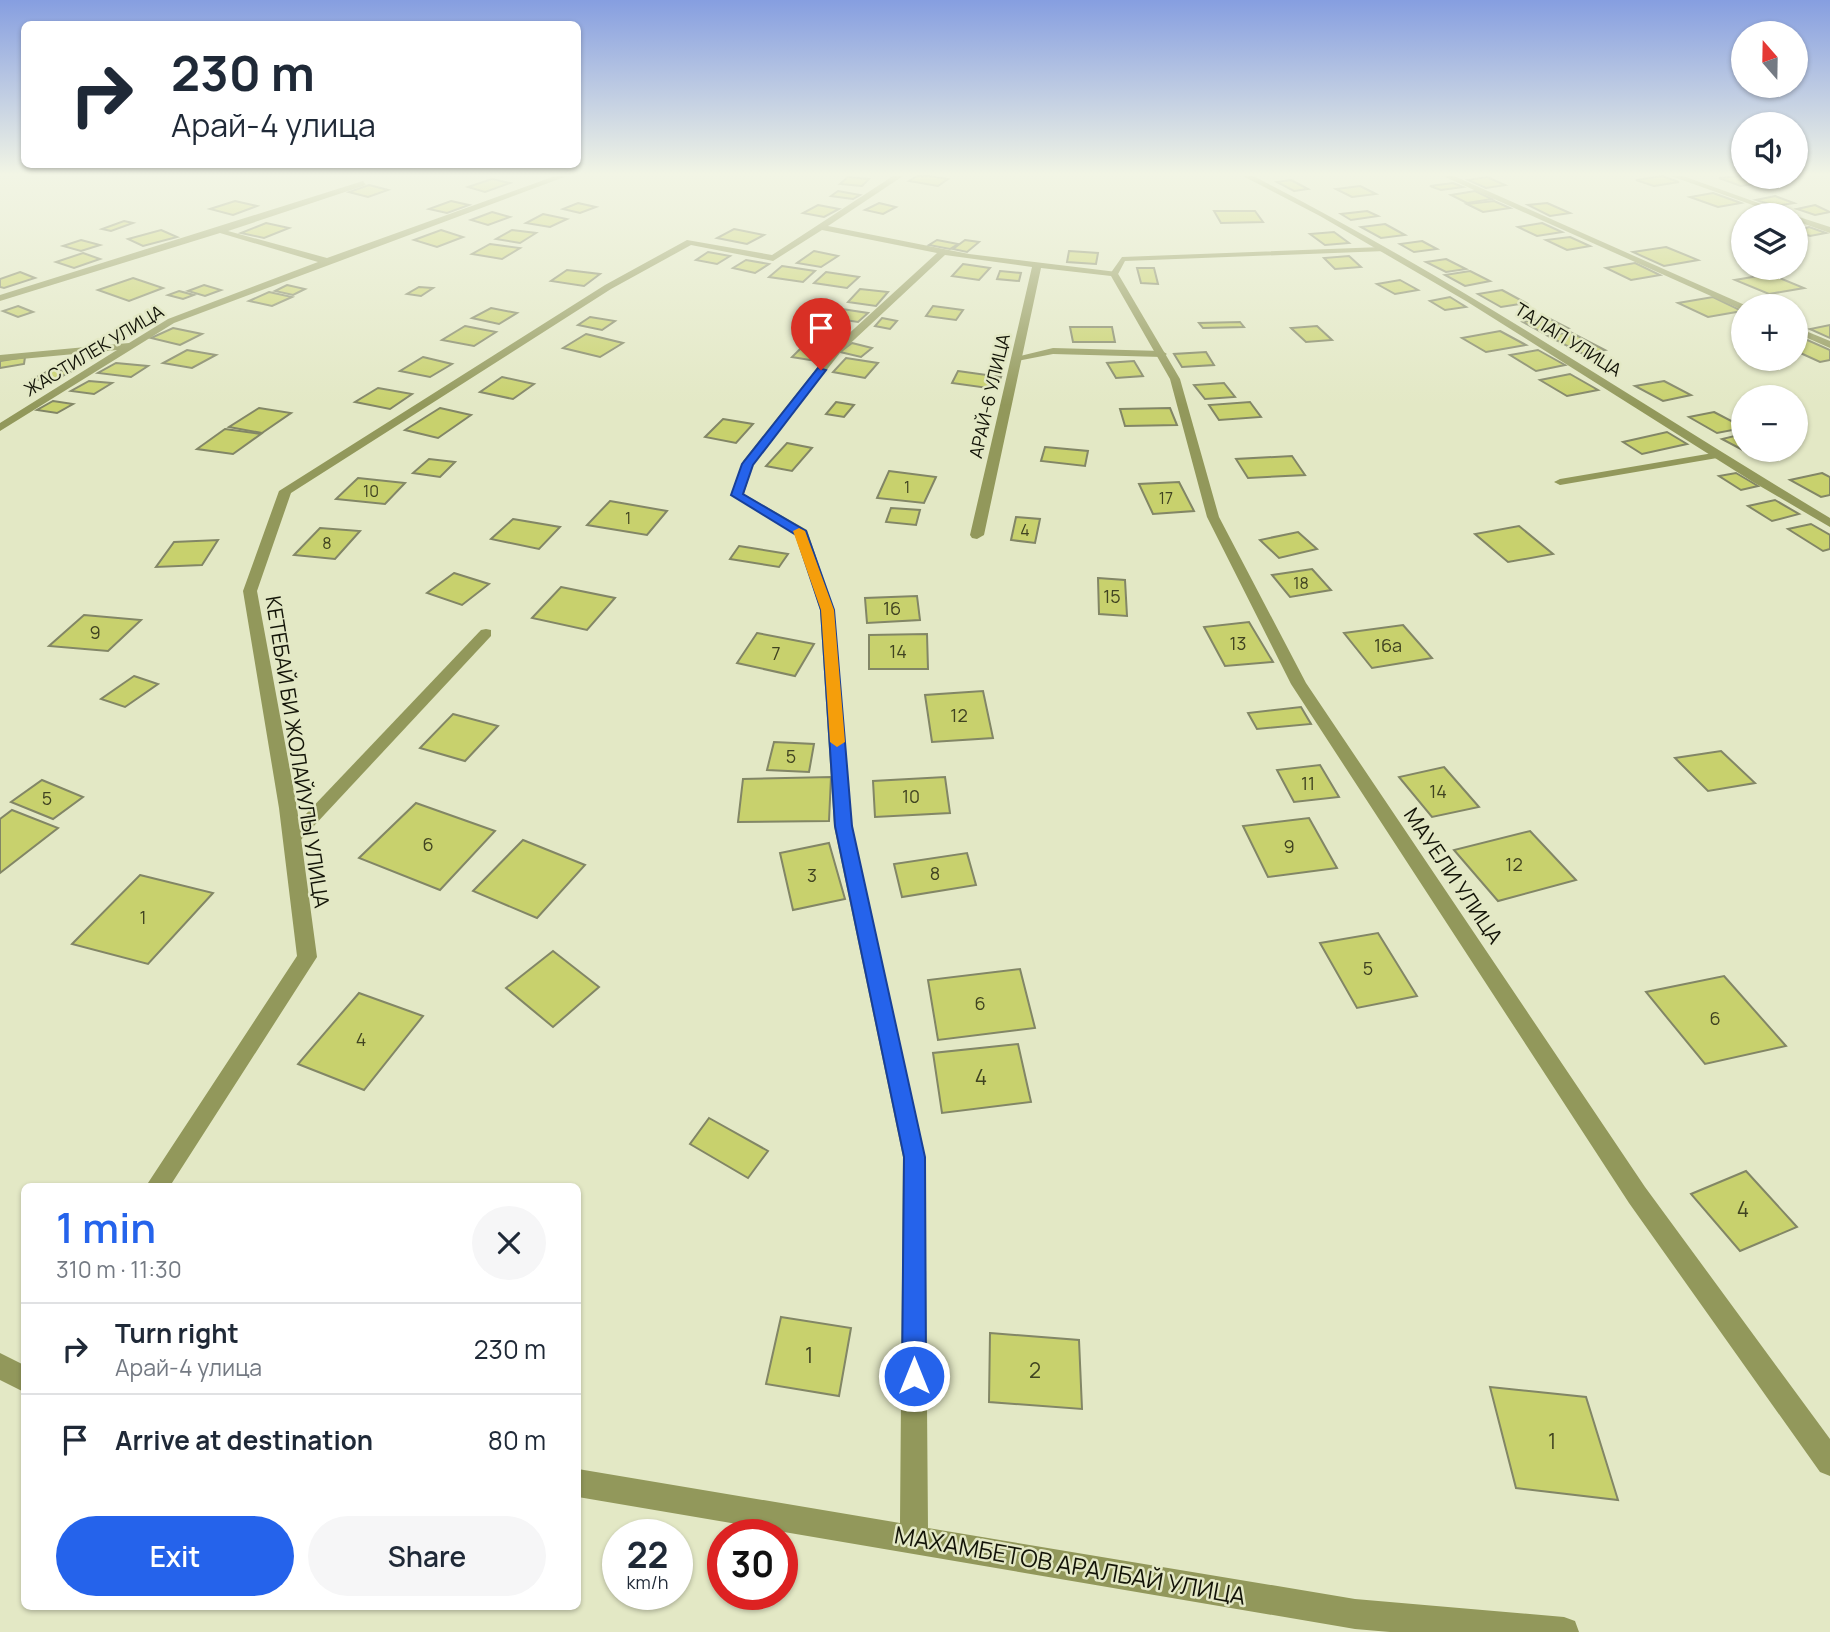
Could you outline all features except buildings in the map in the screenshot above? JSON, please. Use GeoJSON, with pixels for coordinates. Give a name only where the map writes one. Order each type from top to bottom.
{"type":"FeatureCollection","features":[{"type":"Feature","properties":{"kind":"street"},"geometry":{"type":"LineString","coordinates":[[0,298],[151,252]]}},
{"type":"Feature","properties":{"kind":"street"},"geometry":{"type":"LineString","coordinates":[[295,252],[326,261]]}},
{"type":"Feature","properties":{"kind":"street","name":"ЖАСТИЛЕК УЛИЦА"},"geometry":{"type":"LineString","coordinates":[[0,428],[171,321],[351,252]]}},
{"type":"Feature","properties":{"kind":"street","name":"КЕТЕБАЙ БИ ЖОЛАЙУЛЫ УЛИЦА"},"geometry":{"type":"LineString","coordinates":[[159,1183],[307,957],[292,839],[250,591],[285,491],[608,287],[671,252]]}},
{"type":"Feature","properties":{"kind":"street","name":"КЕТЕБАЙ БИ ЖОЛАЙУЛЫ УЛИЦА"},"geometry":{"type":"LineString","coordinates":[[743,252],[773,258],[782,252]]}},
{"type":"Feature","properties":{"kind":"street"},"geometry":{"type":"LineString","coordinates":[[914,1540],[914,1157],[844,826],[827,610],[802,533],[737,495],[747,464],[835,351],[943,252]]}},
{"type":"Feature","properties":{"kind":"street"},"geometry":{"type":"LineString","coordinates":[[944,252],[1114,274]]}},
{"type":"Feature","properties":{"kind":"street","name":"ТАЛАП УЛИЦА"},"geometry":{"type":"LineString","coordinates":[[1387,252],[1830,523]]}},
{"type":"Feature","properties":{"kind":"street"},"geometry":{"type":"LineString","coordinates":[[1619,252],[1731,302]]}},
{"type":"Feature","properties":{"kind":"street","name":"АРАЙ-6 УЛИЦА"},"geometry":{"type":"LineString","coordinates":[[977,535],[1037,264]]}},
{"type":"Feature","properties":{"kind":"street","name":"МАУЕЛИ УЛИЦА"},"geometry":{"type":"LineString","coordinates":[[1114,274],[1175,379],[1213,516],[1299,684],[1637,1195],[1830,1462]]}},
{"type":"Feature","properties":{"kind":"street"},"geometry":{"type":"LineString","coordinates":[[1808,335],[1830,345]]}},
{"type":"Feature","properties":{"kind":"street"},"geometry":{"type":"LineString","coordinates":[[0,358],[131,346]]}},
{"type":"Feature","properties":{"kind":"street"},"geometry":{"type":"LineString","coordinates":[[0,1366],[21,1377]]}},
{"type":"Feature","properties":{"kind":"street","name":"МАХАМБЕТОВ АРАЛБАЙ УЛИЦА"},"geometry":{"type":"LineString","coordinates":[[581,1484],[1355,1614],[1564,1632]]}},
{"type":"Feature","properties":{"kind":"lane"},"geometry":{"type":"LineString","coordinates":[[1114,274],[1122,259],[1300,252]]}},
{"type":"Feature","properties":{"kind":"lane"},"geometry":{"type":"LineString","coordinates":[[1017,358],[1053,351],[1162,354]]}},
{"type":"Feature","properties":{"kind":"lane"},"geometry":{"type":"LineString","coordinates":[[1560,482],[1719,455]]}},
{"type":"Feature","properties":{"kind":"lane"},"geometry":{"type":"LineString","coordinates":[[292,839],[486,633]]}},
{"type":"Feature","properties":{"kind":"slow traffic"},"geometry":{"type":"LineString","coordinates":[[799,531],[802,533],[827,610],[837,742]]}},
{"type":"Feature","properties":{"kind":"route"},"geometry":{"type":"LineString","coordinates":[[821,370],[747,464],[737,495],[802,533],[827,610],[844,826],[914,1157],[914,1376]]}}]}
